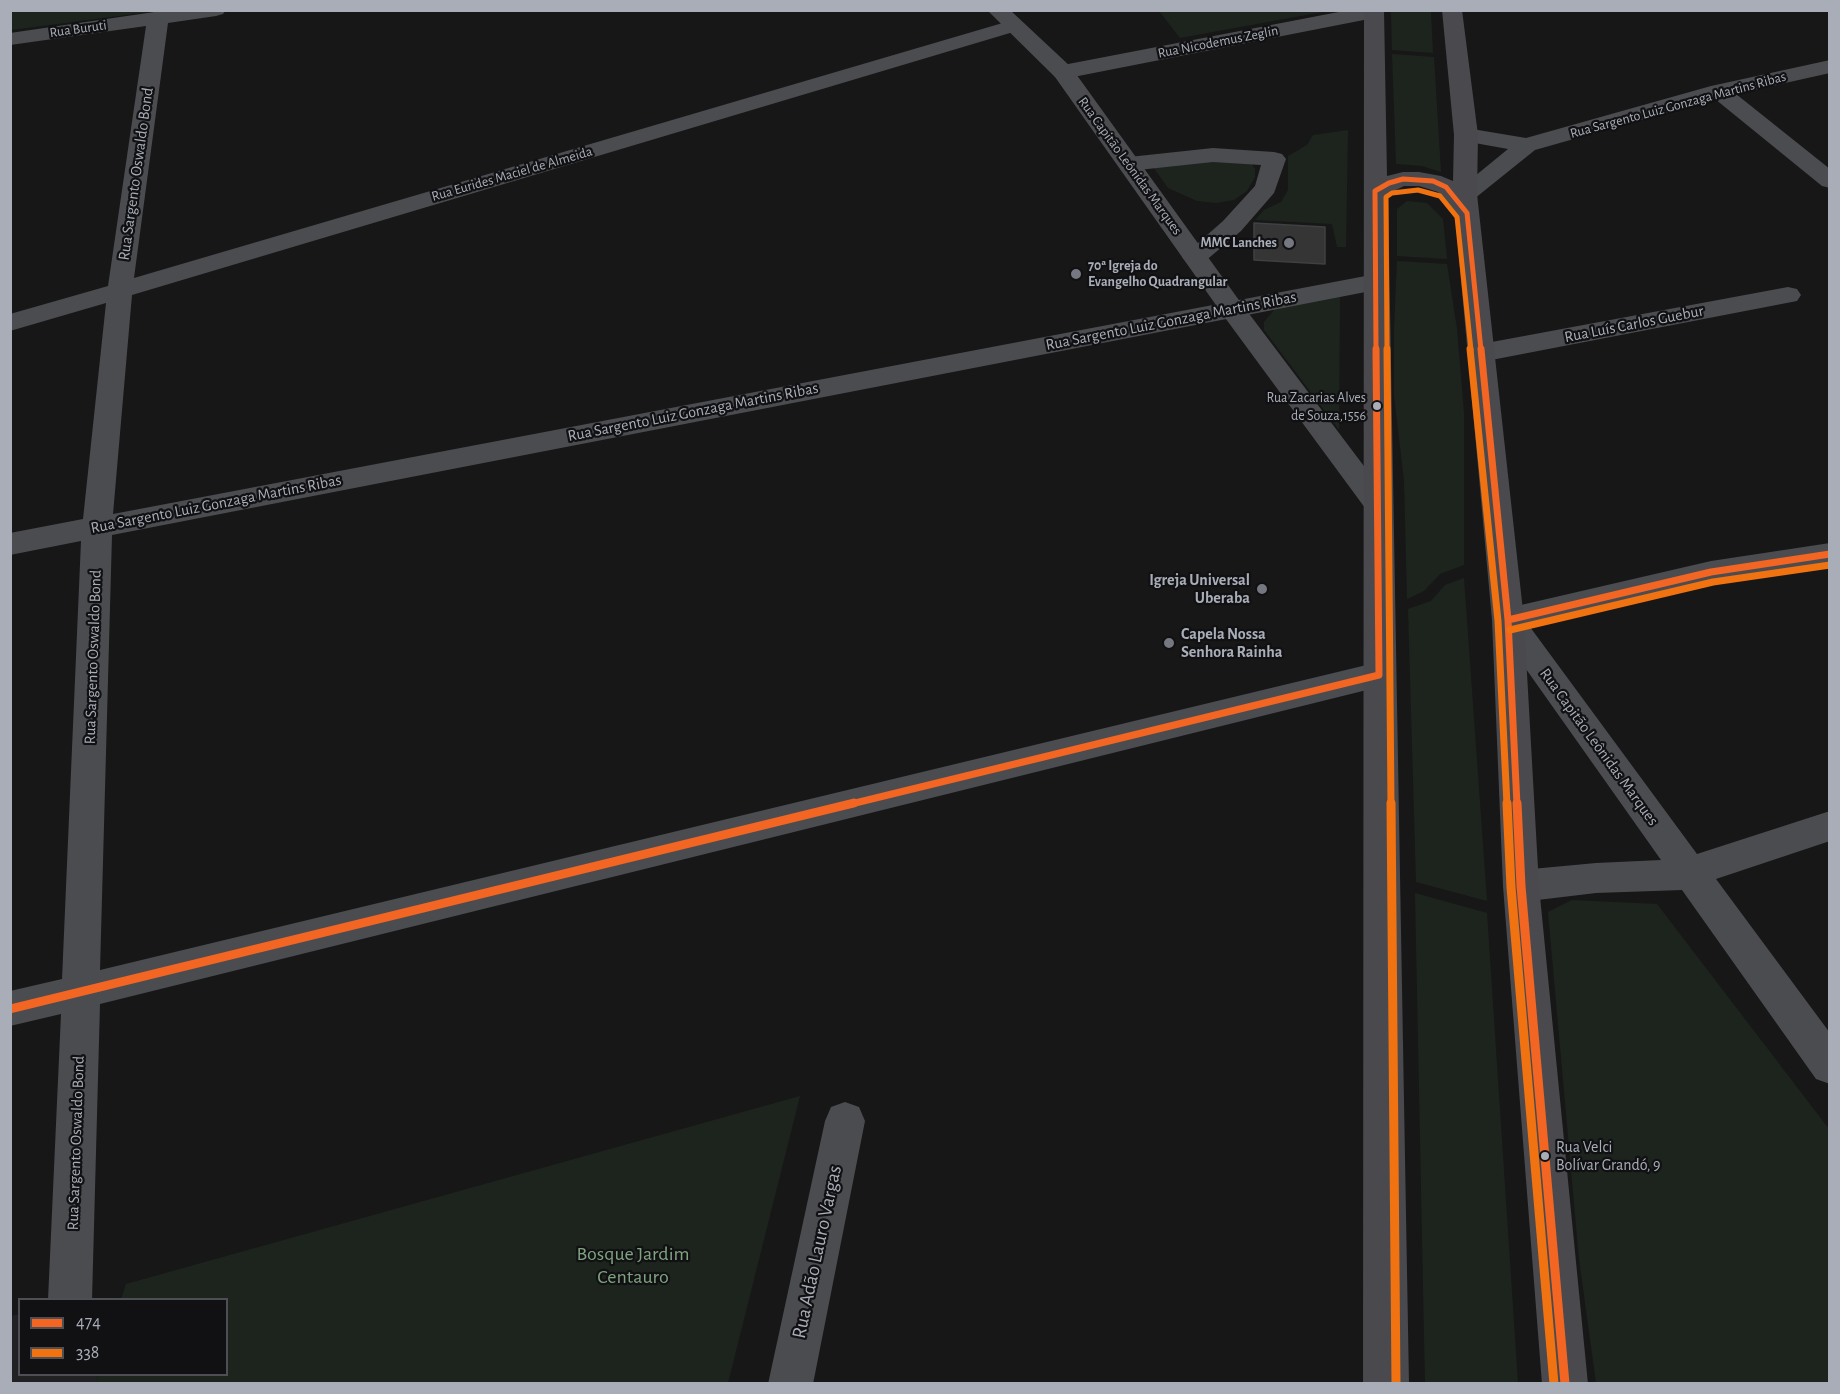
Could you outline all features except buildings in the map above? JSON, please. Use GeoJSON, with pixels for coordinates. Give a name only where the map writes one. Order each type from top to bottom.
{"type":"FeatureCollection","features":[{"type":"Feature","properties":{"kind":"main road"},"geometry":{"type":"LineString","coordinates":[[1452,10],[1466,135],[1466,203],[1508,620],[1521,886],[1565,1383]]}},
{"type":"Feature","properties":{"kind":"main road"},"geometry":{"type":"LineString","coordinates":[[1374,11],[1386,1383]]}},
{"type":"Feature","properties":{"kind":"main road"},"geometry":{"type":"LineString","coordinates":[[1375,191],[1389,183],[1419,178],[1446,187],[1466,203]]}},
{"type":"Feature","properties":{"kind":"street","name":"Rua Buruti"},"geometry":{"type":"LineString","coordinates":[[10,39],[216,10]]}},
{"type":"Feature","properties":{"kind":"street","name":"Rua Nicodemus Zeglin"},"geometry":{"type":"LineString","coordinates":[[1063,72],[1374,11]]}},
{"type":"Feature","properties":{"kind":"street","name":"Rua Sargento Oswaldo Bond"},"geometry":{"type":"LineString","coordinates":[[70,1298],[97,526],[120,290],[158,18]]}},
{"type":"Feature","properties":{"kind":"street","name":"Rua Capitão Leônidas Marques"},"geometry":{"type":"LineString","coordinates":[[1005,18],[1063,72],[1232,309],[1378,505]]}},
{"type":"Feature","properties":{"kind":"street","name":"Rua Eurides Maciel de Almeida"},"geometry":{"type":"LineString","coordinates":[[10,323],[1005,18]]}},
{"type":"Feature","properties":{"kind":"street","name":"Rua Sargento Luiz Gonzaga Martins Ribas"},"geometry":{"type":"LineString","coordinates":[[1466,135],[1527,145],[1719,91],[1830,66]]}},
{"type":"Feature","properties":{"kind":"street"},"geometry":{"type":"LineString","coordinates":[[1719,91],[1830,181]]}},
{"type":"Feature","properties":{"kind":"street","name":"Rua Sargento Luiz Gonzaga Martins Ribas"},"geometry":{"type":"LineString","coordinates":[[1466,203],[1527,145]]}},
{"type":"Feature","properties":{"kind":"street"},"geometry":{"type":"LineString","coordinates":[[1129,164],[1213,155],[1274,159],[1266,188],[1232,226],[1195,257]]}},
{"type":"Feature","properties":{"kind":"street","name":"Rua Sargento Luiz Gonzaga Martins Ribas"},"geometry":{"type":"LineString","coordinates":[[10,544],[1376,282]]}},
{"type":"Feature","properties":{"kind":"street","name":"Rua Luís Carlos Guebur"},"geometry":{"type":"LineString","coordinates":[[1481,353],[1788,295]]}},
{"type":"Feature","properties":{"kind":"street"},"geometry":{"type":"LineString","coordinates":[[1508,620],[1711,572],[1830,554]]}},
{"type":"Feature","properties":{"kind":"street","name":"Rua Capitão Leônidas Marques"},"geometry":{"type":"LineString","coordinates":[[1508,620],[1830,1066]]}},
{"type":"Feature","properties":{"kind":"street"},"geometry":{"type":"LineString","coordinates":[[10,1009],[1379,675]]}},
{"type":"Feature","properties":{"kind":"street"},"geometry":{"type":"LineString","coordinates":[[1521,886],[1596,878],[1690,874],[1718,861],[1830,826]]}},
{"type":"Feature","properties":{"kind":"street","name":"Rua Adão Lauro Vargas"},"geometry":{"type":"LineString","coordinates":[[790,1383],[845,1121]]}},
{"type":"Feature","properties":{"kind":"shaded area"},"geometry":{"type":"Polygon","coordinates":[[[18,1314],[18,1376],[98,1376],[96,1383],[11,1383],[11,1316],[18,1314]]]}},
{"type":"Feature","properties":{"kind":"green space"},"geometry":{"type":"Polygon","coordinates":[[[11,10],[157,10],[157,11],[11,30],[11,10]]]}},
{"type":"Feature","properties":{"kind":"green space"},"geometry":{"type":"Polygon","coordinates":[[[1159,11],[1328,11],[1180,38],[1159,11]]]}},
{"type":"Feature","properties":{"kind":"green space"},"geometry":{"type":"Polygon","coordinates":[[[1391,11],[1431,11],[1433,53],[1392,50],[1391,11]]]}},
{"type":"Feature","properties":{"kind":"green space"},"geometry":{"type":"Polygon","coordinates":[[[1392,54],[1434,57],[1441,172],[1422,166],[1396,164],[1392,54]]]}},
{"type":"Feature","properties":{"kind":"green space"},"geometry":{"type":"Polygon","coordinates":[[[1348,130],[1346,247],[1337,247],[1332,224],[1255,220],[1264,210],[1281,202],[1288,190],[1288,156],[1307,145],[1313,135],[1348,130]]]}},
{"type":"Feature","properties":{"kind":"green space"},"geometry":{"type":"Polygon","coordinates":[[[1195,159],[1251,163],[1255,169],[1255,177],[1247,191],[1234,200],[1216,203],[1197,201],[1168,188],[1151,164],[1195,159]]]}},
{"type":"Feature","properties":{"kind":"green space"},"geometry":{"type":"Polygon","coordinates":[[[1407,201],[1427,203],[1443,219],[1447,259],[1397,256],[1397,209],[1407,201]]]}},
{"type":"Feature","properties":{"kind":"green space"},"geometry":{"type":"Polygon","coordinates":[[[1397,261],[1447,264],[1457,329],[1464,413],[1464,565],[1440,574],[1424,591],[1407,599],[1404,481],[1394,395],[1397,261]]]}},
{"type":"Feature","properties":{"kind":"green space"},"geometry":{"type":"Polygon","coordinates":[[[1331,296],[1340,297],[1339,430],[1264,330],[1264,322],[1274,310],[1331,296]]]}},
{"type":"Feature","properties":{"kind":"green space"},"geometry":{"type":"Polygon","coordinates":[[[1464,578],[1487,901],[1416,882],[1408,609],[1431,601],[1445,585],[1464,578]]]}},
{"type":"Feature","properties":{"kind":"green space"},"geometry":{"type":"Polygon","coordinates":[[[1415,893],[1487,913],[1518,1383],[1425,1383],[1415,893]]]}},
{"type":"Feature","properties":{"kind":"green space"},"geometry":{"type":"Polygon","coordinates":[[[1572,900],[1657,904],[1829,1129],[1829,1383],[1596,1383],[1579,1259],[1548,912],[1572,900]]]}},
{"type":"Feature","properties":{"kind":"green space","name":"Bosque Jardim Centauro"},"geometry":{"type":"Polygon","coordinates":[[[800,1096],[728,1383],[96,1383],[98,1376],[228,1376],[228,1298],[121,1298],[126,1284],[800,1096]]]}},
{"type":"Feature","properties":{"kind":"transit line","name":"474"},"geometry":{"type":"LineString","coordinates":[[10,1009],[1379,675],[1375,191],[1389,183],[1403,179],[1433,181],[1446,187],[1467,213],[1508,620],[1521,886],[1565,1384]]}},
{"type":"Feature","properties":{"kind":"transit line","name":"338"},"geometry":{"type":"LineString","coordinates":[[1396,1384],[1386,197],[1392,193],[1418,190],[1440,196],[1457,217],[1498,621],[1511,887],[1554,1384]]}},
{"type":"Feature","properties":{"kind":"transit line","name":"474"},"geometry":{"type":"LineString","coordinates":[[1508,620],[1711,572],[1830,554]]}},
{"type":"Feature","properties":{"kind":"transit line","name":"338"},"geometry":{"type":"LineString","coordinates":[[1510,630],[1713,582],[1830,565]]}},
{"type":"Feature","properties":{"kind":"place","name":"MMC Lanches"},"geometry":{"type":"Point","coordinates":[1289,243]}},
{"type":"Feature","properties":{"kind":"place","name":"70ª Igreja do Evangelho Quadrangular"},"geometry":{"type":"Point","coordinates":[1076,274]}},
{"type":"Feature","properties":{"kind":"place","name":"Rua Zacarias Alves de Souza,1556"},"geometry":{"type":"Point","coordinates":[1377,406]}},
{"type":"Feature","properties":{"kind":"place","name":"Igreja Universal Uberaba"},"geometry":{"type":"Point","coordinates":[1262,589]}},
{"type":"Feature","properties":{"kind":"place","name":"Capela Nossa Senhora Rainha"},"geometry":{"type":"Point","coordinates":[1169,643]}},
{"type":"Feature","properties":{"kind":"place","name":"Rua Velci Bolívar Grandó, 9"},"geometry":{"type":"Point","coordinates":[1545,1156]}}]}
